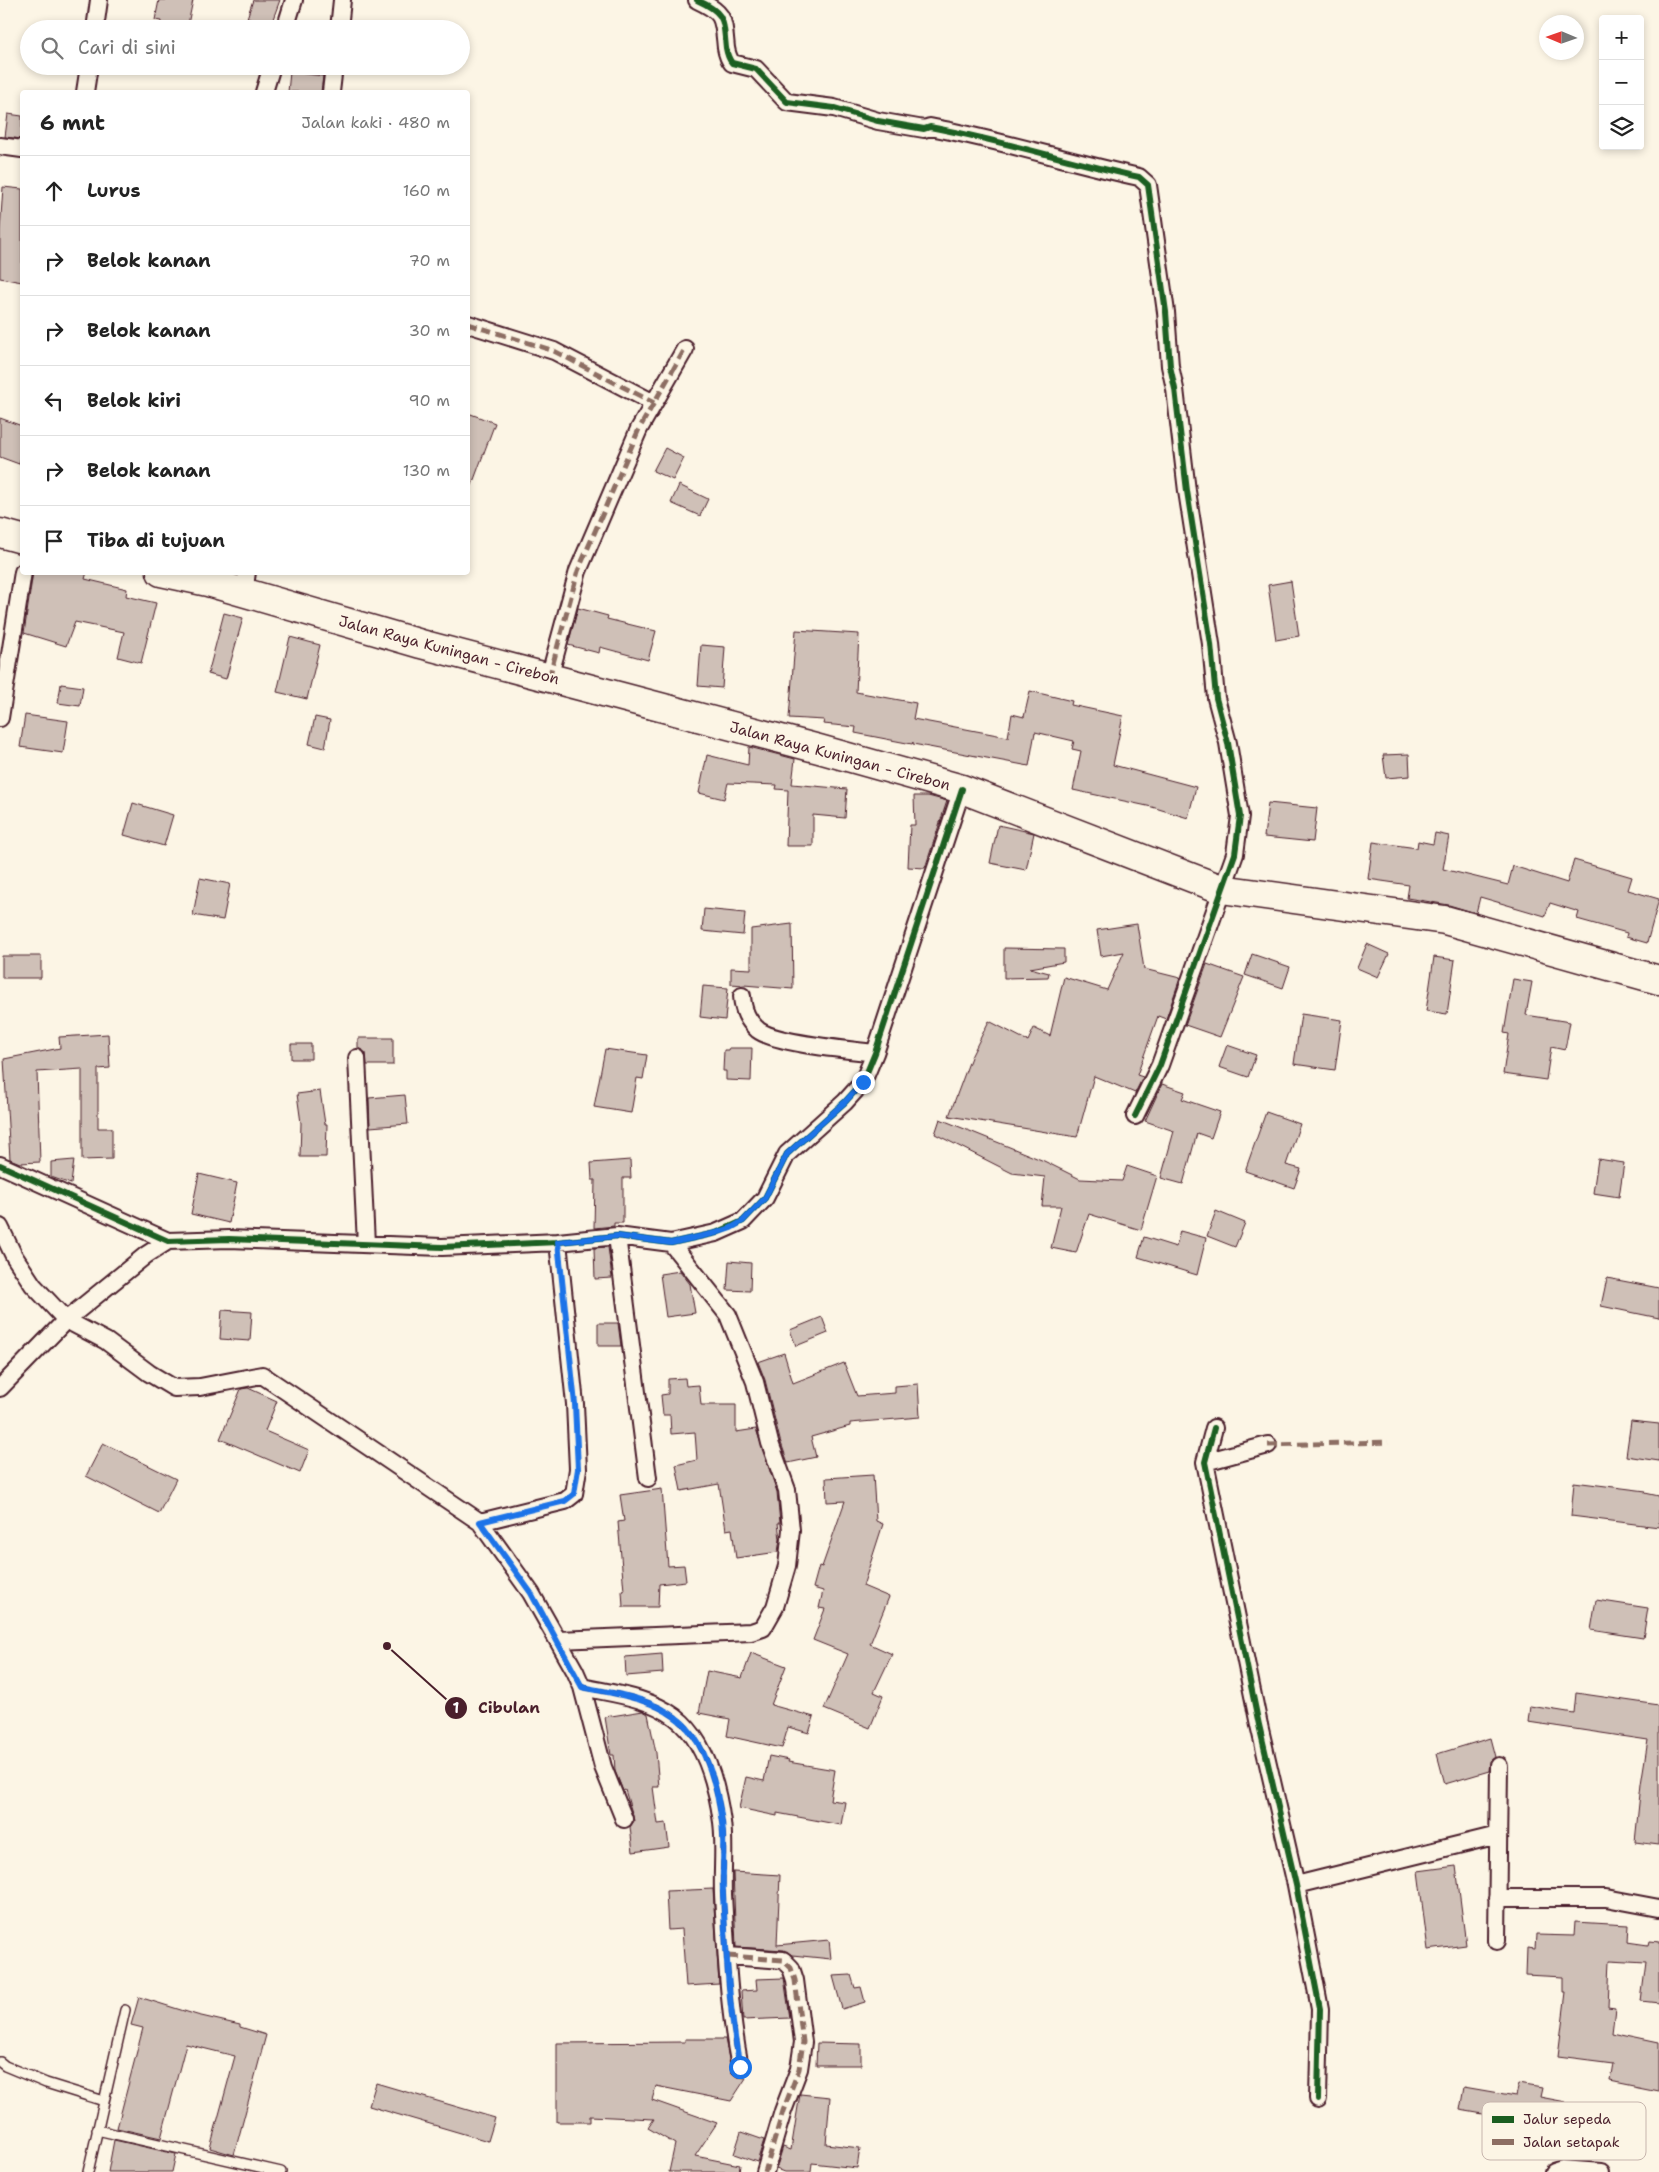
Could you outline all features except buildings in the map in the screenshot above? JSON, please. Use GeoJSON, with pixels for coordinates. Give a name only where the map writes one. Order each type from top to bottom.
{"type":"FeatureCollection","features":[{"type":"Feature","properties":{"kind":"highway"},"geometry":{"type":"LineString","coordinates":[[0,533],[20,538]]}},
{"type":"Feature","properties":{"kind":"highway","name":"Jalan Raya Kuningan - Cirebon"},"geometry":{"type":"LineString","coordinates":[[177,575],[246,583],[420,644],[962,789],[1222,889],[1445,920],[1659,980]]}},
{"type":"Feature","properties":{"kind":"street"},"geometry":{"type":"LineString","coordinates":[[96,20],[99,0]]}},
{"type":"Feature","properties":{"kind":"street"},"geometry":{"type":"LineString","coordinates":[[287,20],[294,0]]}},
{"type":"Feature","properties":{"kind":"street"},"geometry":{"type":"LineString","coordinates":[[340,20],[342,0]]}},
{"type":"Feature","properties":{"kind":"street"},"geometry":{"type":"LineString","coordinates":[[697,0],[721,15],[727,55],[732,63],[756,69],[786,102],[834,108],[878,121],[924,129],[930,127],[996,140],[1030,151],[1139,177],[1148,185],[1166,312],[1170,366],[1175,389],[1187,492],[1211,644],[1216,698],[1228,743],[1240,816],[1235,854],[1160,1065],[1135,1116]]}},
{"type":"Feature","properties":{"kind":"street"},"geometry":{"type":"LineString","coordinates":[[85,90],[88,75]]}},
{"type":"Feature","properties":{"kind":"street"},"geometry":{"type":"LineString","coordinates":[[265,90],[269,75]]}},
{"type":"Feature","properties":{"kind":"street"},"geometry":{"type":"LineString","coordinates":[[331,90],[333,75]]}},
{"type":"Feature","properties":{"kind":"street"},"geometry":{"type":"LineString","coordinates":[[0,146],[20,149]]}},
{"type":"Feature","properties":{"kind":"street"},"geometry":{"type":"LineString","coordinates":[[470,325],[554,351],[654,403]]}},
{"type":"Feature","properties":{"kind":"street"},"geometry":{"type":"LineString","coordinates":[[549,678],[578,571],[639,429],[685,349]]}},
{"type":"Feature","properties":{"kind":"street"},"geometry":{"type":"LineString","coordinates":[[0,718],[23,575]]}},
{"type":"Feature","properties":{"kind":"street"},"geometry":{"type":"LineString","coordinates":[[0,1165],[168,1241],[229,1239],[442,1246],[558,1242],[617,1236],[671,1243],[716,1233],[743,1221],[765,1198],[787,1154],[845,1102],[863,1082],[876,1053],[962,789]]}},
{"type":"Feature","properties":{"kind":"street"},"geometry":{"type":"LineString","coordinates":[[742,996],[743,1008],[748,1018],[760,1031],[820,1046],[876,1053]]}},
{"type":"Feature","properties":{"kind":"street"},"geometry":{"type":"LineString","coordinates":[[357,1058],[366,1244]]}},
{"type":"Feature","properties":{"kind":"street"},"geometry":{"type":"LineString","coordinates":[[0,1227],[14,1256],[33,1285],[66,1320],[106,1341],[149,1373],[174,1388],[200,1387],[262,1375],[480,1522],[531,1593],[582,1687],[603,1767],[624,1819]]}},
{"type":"Feature","properties":{"kind":"street"},"geometry":{"type":"LineString","coordinates":[[617,1236],[648,1478]]}},
{"type":"Feature","properties":{"kind":"street"},"geometry":{"type":"LineString","coordinates":[[0,1388],[66,1320],[120,1275],[168,1241]]}},
{"type":"Feature","properties":{"kind":"street"},"geometry":{"type":"LineString","coordinates":[[480,1522],[565,1501],[574,1494],[578,1469],[575,1404],[558,1242]]}},
{"type":"Feature","properties":{"kind":"street"},"geometry":{"type":"LineString","coordinates":[[558,1640],[751,1632],[763,1628],[775,1607],[787,1566],[791,1530],[787,1490],[770,1443],[755,1382],[728,1315],[671,1243]]}},
{"type":"Feature","properties":{"kind":"street"},"geometry":{"type":"LineString","coordinates":[[1214,1428],[1205,1462],[1257,1716],[1296,1885],[1320,2009],[1318,2099]]}},
{"type":"Feature","properties":{"kind":"street"},"geometry":{"type":"LineString","coordinates":[[1205,1462],[1268,1445]]}},
{"type":"Feature","properties":{"kind":"street"},"geometry":{"type":"LineString","coordinates":[[582,1687],[647,1701],[676,1718],[698,1741],[712,1778],[722,1822],[723,1893],[740,2067]]}},
{"type":"Feature","properties":{"kind":"street"},"geometry":{"type":"LineString","coordinates":[[1497,1941],[1499,1766]]}},
{"type":"Feature","properties":{"kind":"street"},"geometry":{"type":"LineString","coordinates":[[1296,1885],[1498,1835]]}},
{"type":"Feature","properties":{"kind":"street"},"geometry":{"type":"LineString","coordinates":[[1497,1898],[1606,1898],[1659,1908]]}},
{"type":"Feature","properties":{"kind":"street"},"geometry":{"type":"LineString","coordinates":[[728,1956],[783,1960],[791,1968],[795,1980],[803,2042],[800,2069],[783,2111],[765,2172]]}},
{"type":"Feature","properties":{"kind":"street"},"geometry":{"type":"LineString","coordinates":[[1553,2172],[1562,2169],[1601,2172]]}},
{"type":"Feature","properties":{"kind":"lane"},"geometry":{"type":"LineString","coordinates":[[88,2172],[125,2010]]}},
{"type":"Feature","properties":{"kind":"lane"},"geometry":{"type":"LineString","coordinates":[[0,2062],[5,2066],[46,2083],[104,2101]]}},
{"type":"Feature","properties":{"kind":"lane"},"geometry":{"type":"LineString","coordinates":[[97,2130],[281,2172]]}},
{"type":"Feature","properties":{"kind":"marked path"},"geometry":{"type":"LineString","coordinates":[[470,325],[554,351],[654,403]]}},
{"type":"Feature","properties":{"kind":"marked path"},"geometry":{"type":"LineString","coordinates":[[549,678],[578,571],[639,429],[685,349]]}},
{"type":"Feature","properties":{"kind":"marked path"},"geometry":{"type":"LineString","coordinates":[[1268,1445],[1388,1442]]}},
{"type":"Feature","properties":{"kind":"marked path"},"geometry":{"type":"LineString","coordinates":[[582,1687],[631,1697],[665,1710],[686,1727],[695,1738],[708,1765],[717,1794],[722,1822],[723,1894],[727,1959],[733,2024],[740,2067]]}},
{"type":"Feature","properties":{"kind":"marked path"},"geometry":{"type":"LineString","coordinates":[[728,1956],[783,1960],[791,1968],[795,1980],[803,2042],[799,2069],[783,2111],[765,2172]]}},
{"type":"Feature","properties":{"kind":"cycle path"},"geometry":{"type":"LineString","coordinates":[[697,0],[713,9],[721,18],[727,52],[732,63],[756,69],[787,102],[834,108],[878,121],[924,129],[930,127],[983,138],[1139,177],[1148,185],[1166,312],[1170,366],[1175,389],[1187,491],[1211,644],[1216,698],[1228,743],[1240,816],[1235,854],[1160,1065],[1135,1116]]}},
{"type":"Feature","properties":{"kind":"cycle path"},"geometry":{"type":"LineString","coordinates":[[0,1165],[168,1241],[229,1239],[442,1247],[558,1242],[617,1236],[671,1243],[716,1233],[743,1221],[765,1198],[787,1154],[845,1102],[863,1082],[875,1053],[962,789]]}},
{"type":"Feature","properties":{"kind":"cycle path"},"geometry":{"type":"LineString","coordinates":[[1214,1428],[1205,1462],[1259,1725],[1296,1885],[1320,2009],[1318,2099]]}},
{"type":"Feature","properties":{"kind":"place","name":"Cibulan"},"geometry":{"type":"Point","coordinates":[387,1646]}},
{"type":"Feature","properties":{"kind":"route"},"geometry":{"type":"LineString","coordinates":[[740,2067],[730,1985],[723,1893],[722,1822],[712,1778],[698,1741],[676,1718],[647,1701],[582,1687],[531,1593],[480,1522],[565,1501],[572,1497],[576,1487],[578,1469],[575,1404],[564,1283],[558,1242],[617,1236],[671,1243],[731,1228],[743,1221],[765,1198],[787,1154],[845,1102],[863,1082]]}}]}
